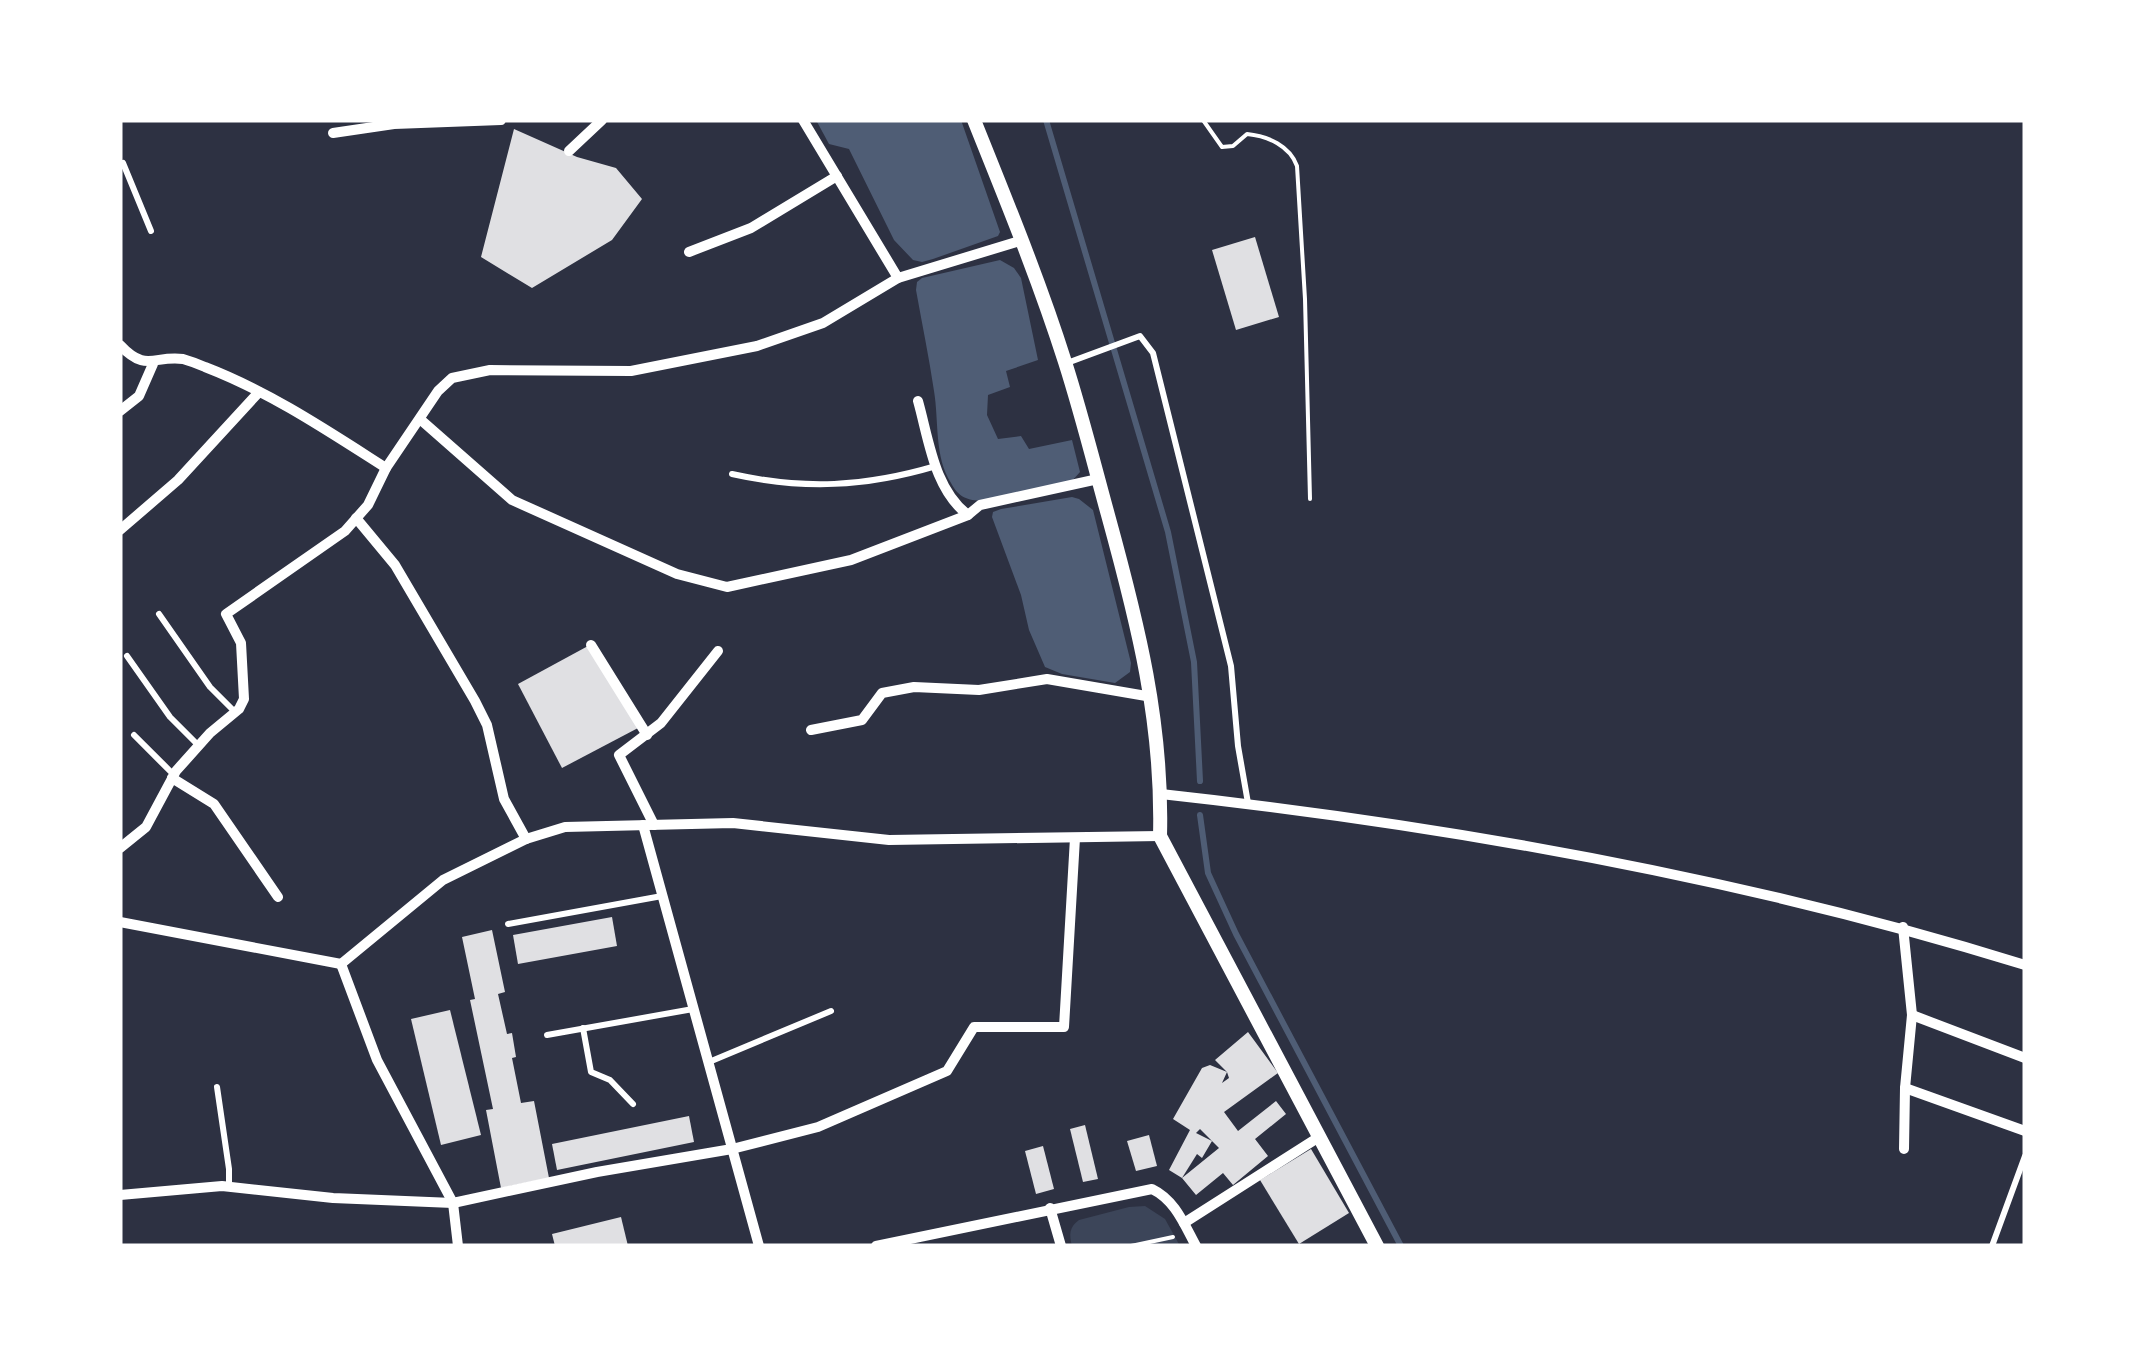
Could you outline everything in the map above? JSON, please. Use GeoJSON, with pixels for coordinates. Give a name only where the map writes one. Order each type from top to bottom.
{"type":"FeatureCollection","features":[{"type":"Feature","properties":{"kind":"street"},"geometry":{"type":"LineString","coordinates":[[333,133],[394,122],[501,120]]}},
{"type":"Feature","properties":{"kind":"street"},"geometry":{"type":"LineString","coordinates":[[569,152],[602,120]]}},
{"type":"Feature","properties":{"kind":"street"},"geometry":{"type":"LineString","coordinates":[[803,120],[898,278]]}},
{"type":"Feature","properties":{"kind":"street"},"geometry":{"type":"LineString","coordinates":[[974,120],[1023,240],[1066,363],[1136,618],[1153,697],[1161,794],[1160,836],[1377,1246]]}},
{"type":"Feature","properties":{"kind":"street"},"geometry":{"type":"LineString","coordinates":[[689,252],[751,228],[837,176]]}},
{"type":"Feature","properties":{"kind":"street"},"geometry":{"type":"LineString","coordinates":[[120,848],[146,828],[173,776],[244,699],[242,642],[226,614],[345,530],[368,505],[386,468],[438,391],[452,378],[490,370],[631,371],[757,346],[823,323],[898,278],[1023,240]]}},
{"type":"Feature","properties":{"kind":"street"},"geometry":{"type":"LineString","coordinates":[[120,346],[138,360],[153,364],[184,360],[259,392],[386,468]]}},
{"type":"Feature","properties":{"kind":"street"},"geometry":{"type":"LineString","coordinates":[[120,410],[139,396],[153,364]]}},
{"type":"Feature","properties":{"kind":"street"},"geometry":{"type":"LineString","coordinates":[[120,530],[178,480],[259,392]]}},
{"type":"Feature","properties":{"kind":"street"},"geometry":{"type":"LineString","coordinates":[[918,401],[947,494],[968,515]]}},
{"type":"Feature","properties":{"kind":"street"},"geometry":{"type":"LineString","coordinates":[[421,420],[512,500],[676,574],[727,588],[851,560],[968,515],[980,505],[1098,479]]}},
{"type":"Feature","properties":{"kind":"street"},"geometry":{"type":"LineString","coordinates":[[356,518],[395,565],[475,701],[487,726],[504,799],[526,839]]}},
{"type":"Feature","properties":{"kind":"street"},"geometry":{"type":"LineString","coordinates":[[591,645],[647,735]]}},
{"type":"Feature","properties":{"kind":"street"},"geometry":{"type":"LineString","coordinates":[[718,652],[661,724],[618,756],[649,825],[662,896],[759,1246]]}},
{"type":"Feature","properties":{"kind":"street"},"geometry":{"type":"LineString","coordinates":[[811,730],[862,720],[882,693],[914,688],[979,690],[1047,679],[1153,697]]}},
{"type":"Feature","properties":{"kind":"street"},"geometry":{"type":"LineString","coordinates":[[173,776],[214,804],[278,897]]}},
{"type":"Feature","properties":{"kind":"street"},"geometry":{"type":"LineString","coordinates":[[1161,794],[1248,803],[1582,855],[1903,928],[2025,965]]}},
{"type":"Feature","properties":{"kind":"street"},"geometry":{"type":"LineString","coordinates":[[341,964],[443,880],[526,839],[565,827],[733,824],[889,840],[1160,836]]}},
{"type":"Feature","properties":{"kind":"street"},"geometry":{"type":"LineString","coordinates":[[120,1195],[229,1186],[334,1198],[453,1204],[597,1172],[732,1149],[818,1126],[948,1071],[974,1027],[1064,1027],[1075,838]]}},
{"type":"Feature","properties":{"kind":"street"},"geometry":{"type":"LineString","coordinates":[[120,922],[341,964]]}},
{"type":"Feature","properties":{"kind":"street"},"geometry":{"type":"LineString","coordinates":[[1903,928],[1912,1016],[1904,1149]]}},
{"type":"Feature","properties":{"kind":"street"},"geometry":{"type":"LineString","coordinates":[[341,964],[377,1060],[453,1204],[458,1246]]}},
{"type":"Feature","properties":{"kind":"street"},"geometry":{"type":"LineString","coordinates":[[1912,1016],[2025,1058]]}},
{"type":"Feature","properties":{"kind":"street"},"geometry":{"type":"LineString","coordinates":[[1905,1088],[2025,1130]]}},
{"type":"Feature","properties":{"kind":"street"},"geometry":{"type":"LineString","coordinates":[[1184,1223],[1319,1137]]}},
{"type":"Feature","properties":{"kind":"street"},"geometry":{"type":"LineString","coordinates":[[876,1246],[1152,1188],[1164,1194],[1196,1246]]}},
{"type":"Feature","properties":{"kind":"street"},"geometry":{"type":"LineString","coordinates":[[1050,1208],[1061,1246]]}},
{"type":"Feature","properties":{"kind":"lane"},"geometry":{"type":"LineString","coordinates":[[120,164],[123,163],[151,231]]}},
{"type":"Feature","properties":{"kind":"lane"},"geometry":{"type":"LineString","coordinates":[[1066,363],[1130,337],[1140,336],[1153,353],[1231,666],[1248,803]]}},
{"type":"Feature","properties":{"kind":"lane"},"geometry":{"type":"LineString","coordinates":[[732,474],[815,487],[900,477],[936,466]]}},
{"type":"Feature","properties":{"kind":"lane"},"geometry":{"type":"LineString","coordinates":[[159,614],[210,687],[235,712]]}},
{"type":"Feature","properties":{"kind":"lane"},"geometry":{"type":"LineString","coordinates":[[127,656],[170,717],[199,746]]}},
{"type":"Feature","properties":{"kind":"lane"},"geometry":{"type":"LineString","coordinates":[[134,734],[173,776]]}},
{"type":"Feature","properties":{"kind":"lane"},"geometry":{"type":"LineString","coordinates":[[508,924],[662,896]]}},
{"type":"Feature","properties":{"kind":"lane"},"geometry":{"type":"LineString","coordinates":[[547,1035],[693,1009]]}},
{"type":"Feature","properties":{"kind":"lane"},"geometry":{"type":"LineString","coordinates":[[708,1062],[831,1012]]}},
{"type":"Feature","properties":{"kind":"lane"},"geometry":{"type":"LineString","coordinates":[[584,1028],[591,1072],[610,1080],[632,1104]]}},
{"type":"Feature","properties":{"kind":"lane"},"geometry":{"type":"LineString","coordinates":[[218,1086],[229,1186]]}},
{"type":"Feature","properties":{"kind":"lane"},"geometry":{"type":"LineString","coordinates":[[1992,1246],[2025,1156]]}},
{"type":"Feature","properties":{"kind":"path"},"geometry":{"type":"LineString","coordinates":[[1203,120],[1222,146],[1233,146],[1247,134],[1255,135],[1286,148],[1297,166],[1310,499]]}},
{"type":"Feature","properties":{"kind":"path"},"geometry":{"type":"LineString","coordinates":[[1134,1246],[1173,1238]]}},
{"type":"Feature","properties":{"kind":"shaded area"},"geometry":{"type":"Polygon","coordinates":[[[816,120],[961,120],[1000,232],[998,236],[933,259],[913,260],[894,240],[849,149],[829,144],[816,120]]]}},
{"type":"Feature","properties":{"kind":"shaded area"},"geometry":{"type":"Polygon","coordinates":[[[1000,260],[1014,268],[1021,278],[1038,360],[1006,371],[1010,387],[988,395],[987,415],[998,439],[1021,436],[1029,449],[1072,440],[1080,472],[1072,481],[977,501],[957,492],[942,462],[916,290],[922,278],[1000,260]]]}},
{"type":"Feature","properties":{"kind":"shaded area"},"geometry":{"type":"Polygon","coordinates":[[[1072,497],[1093,510],[1131,663],[1130,672],[1115,683],[1062,674],[1045,667],[992,517],[993,512],[1001,509],[1072,497]]]}},
{"type":"Feature","properties":{"kind":"shaded area"},"geometry":{"type":"Polygon","coordinates":[[[1145,1206],[1165,1219],[1180,1246],[1072,1246],[1071,1232],[1079,1220],[1145,1206]]]}},
{"type":"Feature","properties":{"kind":"building"},"geometry":{"type":"Polygon","coordinates":[[[514,129],[577,157],[616,168],[642,199],[612,240],[532,288],[481,257],[514,129]]]}},
{"type":"Feature","properties":{"kind":"building"},"geometry":{"type":"Polygon","coordinates":[[[1255,237],[1279,317],[1236,330],[1212,250],[1255,237]]]}},
{"type":"Feature","properties":{"kind":"building"},"geometry":{"type":"Polygon","coordinates":[[[588,646],[638,728],[562,768],[518,684],[588,646]]]}},
{"type":"Feature","properties":{"kind":"building"},"geometry":{"type":"Polygon","coordinates":[[[612,917],[617,946],[518,964],[513,935],[612,917]]]}},
{"type":"Feature","properties":{"kind":"building"},"geometry":{"type":"Polygon","coordinates":[[[492,930],[505,992],[498,994],[507,1034],[512,1033],[516,1057],[512,1058],[521,1103],[534,1101],[549,1178],[501,1188],[486,1110],[493,1109],[470,1000],[475,999],[462,937],[492,930]]]}},
{"type":"Feature","properties":{"kind":"building"},"geometry":{"type":"Polygon","coordinates":[[[450,1010],[481,1135],[441,1145],[411,1019],[450,1010]]]}},
{"type":"Feature","properties":{"kind":"building"},"geometry":{"type":"Polygon","coordinates":[[[1248,1032],[1278,1073],[1224,1112],[1238,1131],[1276,1101],[1286,1114],[1255,1139],[1268,1156],[1233,1185],[1223,1173],[1196,1195],[1169,1170],[1190,1130],[1173,1119],[1202,1068],[1210,1065],[1227,1072],[1215,1060],[1248,1032]],[[1212,1141],[1202,1158],[1197,1154],[1182,1178],[1219,1148],[1212,1141]]]}},
{"type":"Feature","properties":{"kind":"building"},"geometry":{"type":"Polygon","coordinates":[[[689,1116],[694,1142],[557,1170],[552,1144],[689,1116]]]}},
{"type":"Feature","properties":{"kind":"building"},"geometry":{"type":"Polygon","coordinates":[[[1085,1125],[1098,1179],[1083,1182],[1070,1129],[1085,1125]]]}},
{"type":"Feature","properties":{"kind":"building"},"geometry":{"type":"Polygon","coordinates":[[[1149,1135],[1157,1166],[1136,1171],[1127,1141],[1149,1135]]]}},
{"type":"Feature","properties":{"kind":"building"},"geometry":{"type":"Polygon","coordinates":[[[1043,1146],[1054,1189],[1036,1194],[1025,1151],[1043,1146]]]}},
{"type":"Feature","properties":{"kind":"building"},"geometry":{"type":"Polygon","coordinates":[[[1311,1149],[1349,1213],[1299,1244],[1260,1180],[1311,1149]]]}},
{"type":"Feature","properties":{"kind":"building"},"geometry":{"type":"Polygon","coordinates":[[[621,1217],[628,1246],[555,1246],[552,1234],[621,1217]]]}},
{"type":"Feature","properties":{"kind":"waterway"},"geometry":{"type":"LineString","coordinates":[[1046,120],[1168,532],[1194,662],[1200,781]]}},
{"type":"Feature","properties":{"kind":"waterway"},"geometry":{"type":"LineString","coordinates":[[1200,815],[1208,873],[1236,934],[1401,1246]]}}]}
